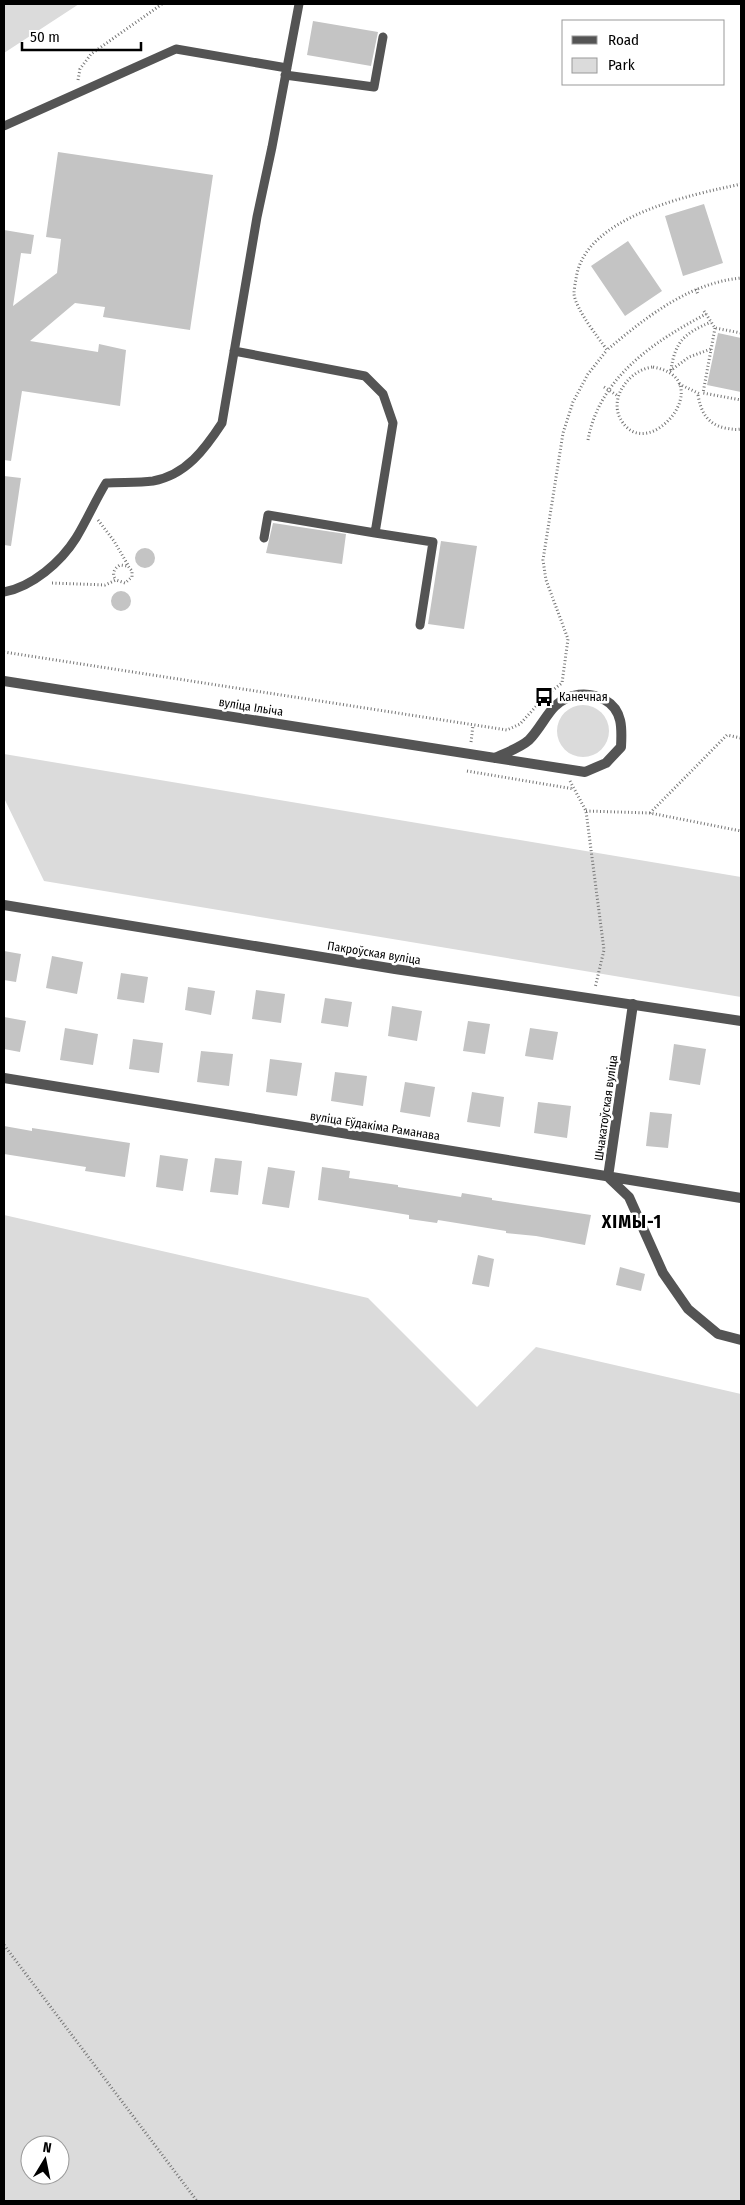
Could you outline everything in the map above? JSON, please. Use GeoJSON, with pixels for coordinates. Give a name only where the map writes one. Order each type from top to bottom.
{"type":"FeatureCollection","features":[{"type":"Feature","properties":{"kind":"street","name":"вуліца Ільіча"},"geometry":{"type":"LineString","coordinates":[[4,681],[495,758],[565,768],[585,772],[606,763],[621,747],[622,725],[614,705],[594,694],[572,695],[554,706],[544,723],[528,741],[495,758]]}},
{"type":"Feature","properties":{"kind":"street","name":"Пакроўская вуліца"},"geometry":{"type":"LineString","coordinates":[[4,905],[385,967],[741,1021]]}},
{"type":"Feature","properties":{"kind":"street","name":"Шчакатоўская вуліца"},"geometry":{"type":"LineString","coordinates":[[633,1004],[608,1177],[629,1197],[663,1273],[688,1309],[718,1334],[741,1340]]}},
{"type":"Feature","properties":{"kind":"street","name":"вуліца Еўдакіма Раманава"},"geometry":{"type":"LineString","coordinates":[[4,1078],[741,1198]]}},
{"type":"Feature","properties":{"kind":"lane"},"geometry":{"type":"LineString","coordinates":[[4,592],[16,590],[48,570],[76,538],[90,509],[106,483],[154,481],[185,469],[206,448],[222,423],[257,217],[299,4]]}},
{"type":"Feature","properties":{"kind":"lane"},"geometry":{"type":"LineString","coordinates":[[4,126],[176,49],[374,87],[383,37]]}},
{"type":"Feature","properties":{"kind":"lane"},"geometry":{"type":"LineString","coordinates":[[234,351],[365,376],[383,394],[393,423],[375,533]]}},
{"type":"Feature","properties":{"kind":"lane"},"geometry":{"type":"LineString","coordinates":[[264,538],[268,515],[433,542],[420,624]]}},
{"type":"Feature","properties":{"kind":"path"},"geometry":{"type":"LineString","coordinates":[[76,86],[80,69],[91,54],[162,4]]}},
{"type":"Feature","properties":{"kind":"path"},"geometry":{"type":"LineString","coordinates":[[607,350],[588,322],[574,295],[578,268],[590,248],[609,231],[636,215],[686,196],[741,184]]}},
{"type":"Feature","properties":{"kind":"path"},"geometry":{"type":"LineString","coordinates":[[562,683],[568,639],[546,580],[543,560],[563,433],[572,402],[588,374],[607,350],[634,327],[696,289],[741,278]]}},
{"type":"Feature","properties":{"kind":"path"},"geometry":{"type":"LineString","coordinates":[[696,289],[698,295]]}},
{"type":"Feature","properties":{"kind":"path"},"geometry":{"type":"LineString","coordinates":[[588,440],[591,423],[598,405],[617,376],[641,355],[705,312],[715,328],[703,393]]}},
{"type":"Feature","properties":{"kind":"path"},"geometry":{"type":"LineString","coordinates":[[670,371],[677,346],[685,336],[711,322]]}},
{"type":"Feature","properties":{"kind":"path"},"geometry":{"type":"LineString","coordinates":[[715,328],[741,333]]}},
{"type":"Feature","properties":{"kind":"path"},"geometry":{"type":"LineString","coordinates":[[670,371],[689,357],[711,349]]}},
{"type":"Feature","properties":{"kind":"path"},"geometry":{"type":"LineString","coordinates":[[653,367],[670,371],[678,384],[680,404],[673,416],[662,428],[648,433],[635,432],[624,424],[617,411],[618,396],[632,376],[644,368],[653,367]]}},
{"type":"Feature","properties":{"kind":"path"},"geometry":{"type":"LineString","coordinates":[[588,374],[592,377]]}},
{"type":"Feature","properties":{"kind":"path"},"geometry":{"type":"LineString","coordinates":[[678,384],[698,395],[704,415],[710,422],[721,427],[741,429]]}},
{"type":"Feature","properties":{"kind":"path"},"geometry":{"type":"LineString","coordinates":[[604,386],[618,396]]}},
{"type":"Feature","properties":{"kind":"path"},"geometry":{"type":"LineString","coordinates":[[698,395],[703,393],[741,400]]}},
{"type":"Feature","properties":{"kind":"path"},"geometry":{"type":"LineString","coordinates":[[90,509],[114,541],[132,571],[130,580],[122,583],[116,580],[114,575],[115,569],[120,565],[128,566]]}},
{"type":"Feature","properties":{"kind":"path"},"geometry":{"type":"LineString","coordinates":[[30,582],[105,585],[116,580]]}},
{"type":"Feature","properties":{"kind":"path"},"geometry":{"type":"LineString","coordinates":[[4,652],[507,730],[520,724]]}},
{"type":"Feature","properties":{"kind":"path"},"geometry":{"type":"LineString","coordinates":[[471,742],[473,725]]}},
{"type":"Feature","properties":{"kind":"path"},"geometry":{"type":"LineString","coordinates":[[650,813],[727,735],[741,738]]}},
{"type":"Feature","properties":{"kind":"path"},"geometry":{"type":"LineString","coordinates":[[565,768],[586,811],[604,950],[592,998]]}},
{"type":"Feature","properties":{"kind":"path"},"geometry":{"type":"LineString","coordinates":[[467,771],[574,788]]}},
{"type":"Feature","properties":{"kind":"path"},"geometry":{"type":"LineString","coordinates":[[586,811],[650,813],[741,831]]}},
{"type":"Feature","properties":{"kind":"path"},"geometry":{"type":"LineString","coordinates":[[4,1944],[197,2201]]}},
{"type":"Feature","properties":{"kind":"green space"},"geometry":{"type":"Polygon","coordinates":[[[4,4],[79,4],[4,53],[4,4]]]}},
{"type":"Feature","properties":{"kind":"green space"},"geometry":{"type":"Polygon","coordinates":[[[578,705],[588,705],[598,709],[605,716],[609,731],[605,746],[598,753],[588,757],[578,757],[568,753],[561,746],[557,736],[557,726],[561,716],[568,709],[578,705]]]}},
{"type":"Feature","properties":{"kind":"green space"},"geometry":{"type":"Polygon","coordinates":[[[4,754],[741,877],[741,997],[44,881],[4,798],[4,754]]]}},
{"type":"Feature","properties":{"kind":"green space"},"geometry":{"type":"Polygon","coordinates":[[[4,1215],[368,1298],[477,1407],[536,1347],[741,1394],[741,2201],[4,2201],[4,1215]]]}},
{"type":"Feature","properties":{"kind":"building"},"geometry":{"type":"Polygon","coordinates":[[[313,21],[378,32],[371,66],[307,55],[313,21]]]}},
{"type":"Feature","properties":{"kind":"building"},"geometry":{"type":"Polygon","coordinates":[[[58,152],[213,175],[190,330],[103,317],[105,307],[75,303],[30,341],[98,352],[99,344],[126,350],[120,406],[22,391],[11,461],[4,460],[4,230],[34,235],[31,254],[21,253],[13,306],[57,273],[61,239],[46,237],[58,152]]]}},
{"type":"Feature","properties":{"kind":"building"},"geometry":{"type":"Polygon","coordinates":[[[704,204],[723,263],[683,276],[665,216],[704,204]]]}},
{"type":"Feature","properties":{"kind":"building"},"geometry":{"type":"Polygon","coordinates":[[[628,241],[662,291],[625,316],[591,266],[628,241]]]}},
{"type":"Feature","properties":{"kind":"building"},"geometry":{"type":"Polygon","coordinates":[[[718,333],[741,338],[741,392],[707,385],[718,333]]]}},
{"type":"Feature","properties":{"kind":"building"},"geometry":{"type":"Polygon","coordinates":[[[4,476],[21,478],[11,546],[4,545],[4,476]]]}},
{"type":"Feature","properties":{"kind":"building"},"geometry":{"type":"Polygon","coordinates":[[[273,523],[346,534],[342,564],[266,553],[273,523]]]}},
{"type":"Feature","properties":{"kind":"building"},"geometry":{"type":"Polygon","coordinates":[[[441,541],[477,546],[464,629],[428,624],[441,541]]]}},
{"type":"Feature","properties":{"kind":"building"},"geometry":{"type":"Polygon","coordinates":[[[145,548],[152,551],[155,558],[152,565],[145,568],[138,565],[135,558],[138,551],[145,548]]]}},
{"type":"Feature","properties":{"kind":"building"},"geometry":{"type":"Polygon","coordinates":[[[121,591],[128,594],[131,601],[128,608],[121,611],[114,608],[111,601],[114,594],[121,591]]]}},
{"type":"Feature","properties":{"kind":"building"},"geometry":{"type":"Polygon","coordinates":[[[4,951],[21,954],[16,982],[4,980],[4,951]]]}},
{"type":"Feature","properties":{"kind":"building"},"geometry":{"type":"Polygon","coordinates":[[[52,956],[83,962],[77,994],[46,988],[52,956]]]}},
{"type":"Feature","properties":{"kind":"building"},"geometry":{"type":"Polygon","coordinates":[[[121,973],[148,977],[144,1003],[117,999],[121,973]]]}},
{"type":"Feature","properties":{"kind":"building"},"geometry":{"type":"Polygon","coordinates":[[[188,987],[215,991],[211,1015],[185,1010],[188,987]]]}},
{"type":"Feature","properties":{"kind":"building"},"geometry":{"type":"Polygon","coordinates":[[[256,990],[285,994],[281,1023],[252,1019],[256,990]]]}},
{"type":"Feature","properties":{"kind":"building"},"geometry":{"type":"Polygon","coordinates":[[[325,998],[352,1002],[348,1027],[321,1023],[325,998]]]}},
{"type":"Feature","properties":{"kind":"building"},"geometry":{"type":"Polygon","coordinates":[[[392,1006],[422,1011],[417,1041],[388,1036],[392,1006]]]}},
{"type":"Feature","properties":{"kind":"building"},"geometry":{"type":"Polygon","coordinates":[[[4,1017],[26,1021],[20,1052],[4,1049],[4,1017]]]}},
{"type":"Feature","properties":{"kind":"building"},"geometry":{"type":"Polygon","coordinates":[[[468,1021],[490,1024],[485,1054],[463,1051],[468,1021]]]}},
{"type":"Feature","properties":{"kind":"building"},"geometry":{"type":"Polygon","coordinates":[[[65,1028],[98,1034],[93,1065],[60,1060],[65,1028]]]}},
{"type":"Feature","properties":{"kind":"building"},"geometry":{"type":"Polygon","coordinates":[[[530,1028],[558,1032],[553,1060],[525,1056],[530,1028]]]}},
{"type":"Feature","properties":{"kind":"building"},"geometry":{"type":"Polygon","coordinates":[[[133,1039],[163,1043],[159,1073],[129,1069],[133,1039]]]}},
{"type":"Feature","properties":{"kind":"building"},"geometry":{"type":"Polygon","coordinates":[[[674,1044],[706,1049],[700,1085],[669,1080],[674,1044]]]}},
{"type":"Feature","properties":{"kind":"building"},"geometry":{"type":"Polygon","coordinates":[[[201,1051],[233,1054],[229,1086],[197,1082],[201,1051]]]}},
{"type":"Feature","properties":{"kind":"building"},"geometry":{"type":"Polygon","coordinates":[[[270,1059],[302,1063],[297,1096],[266,1092],[270,1059]]]}},
{"type":"Feature","properties":{"kind":"building"},"geometry":{"type":"Polygon","coordinates":[[[335,1072],[367,1076],[363,1106],[331,1101],[335,1072]]]}},
{"type":"Feature","properties":{"kind":"building"},"geometry":{"type":"Polygon","coordinates":[[[405,1082],[435,1087],[430,1117],[400,1112],[405,1082]]]}},
{"type":"Feature","properties":{"kind":"building"},"geometry":{"type":"Polygon","coordinates":[[[472,1092],[504,1097],[500,1127],[467,1122],[472,1092]]]}},
{"type":"Feature","properties":{"kind":"building"},"geometry":{"type":"Polygon","coordinates":[[[538,1102],[571,1106],[567,1138],[534,1133],[538,1102]]]}},
{"type":"Feature","properties":{"kind":"building"},"geometry":{"type":"Polygon","coordinates":[[[650,1112],[672,1114],[668,1148],[646,1146],[650,1112]]]}},
{"type":"Feature","properties":{"kind":"building"},"geometry":{"type":"Polygon","coordinates":[[[4,1126],[32,1131],[32,1128],[130,1143],[125,1177],[85,1171],[86,1167],[4,1154],[4,1126]]]}},
{"type":"Feature","properties":{"kind":"building"},"geometry":{"type":"Polygon","coordinates":[[[160,1155],[188,1159],[183,1191],[156,1187],[160,1155]]]}},
{"type":"Feature","properties":{"kind":"building"},"geometry":{"type":"Polygon","coordinates":[[[215,1158],[242,1161],[238,1195],[210,1192],[215,1158]]]}},
{"type":"Feature","properties":{"kind":"building"},"geometry":{"type":"Polygon","coordinates":[[[268,1167],[295,1171],[289,1208],[262,1204],[268,1167]]]}},
{"type":"Feature","properties":{"kind":"building"},"geometry":{"type":"Polygon","coordinates":[[[322,1167],[350,1171],[349,1178],[398,1185],[398,1187],[461,1197],[462,1193],[492,1198],[492,1200],[591,1215],[585,1245],[438,1220],[437,1223],[409,1219],[409,1215],[318,1200],[322,1167]]]}},
{"type":"Feature","properties":{"kind":"building"},"geometry":{"type":"Polygon","coordinates":[[[478,1255],[494,1259],[489,1287],[472,1284],[478,1255]]]}},
{"type":"Feature","properties":{"kind":"building"},"geometry":{"type":"Polygon","coordinates":[[[620,1267],[645,1274],[641,1291],[616,1285],[620,1267]]]}},
{"type":"Feature","properties":{"kind":"place","name":"Канечная"},"geometry":{"type":"Point","coordinates":[544,697]}},
{"type":"Feature","properties":{"kind":"district","name":"ХІМЫ-1"},"geometry":{"type":"Point","coordinates":[632,1222]}}]}
